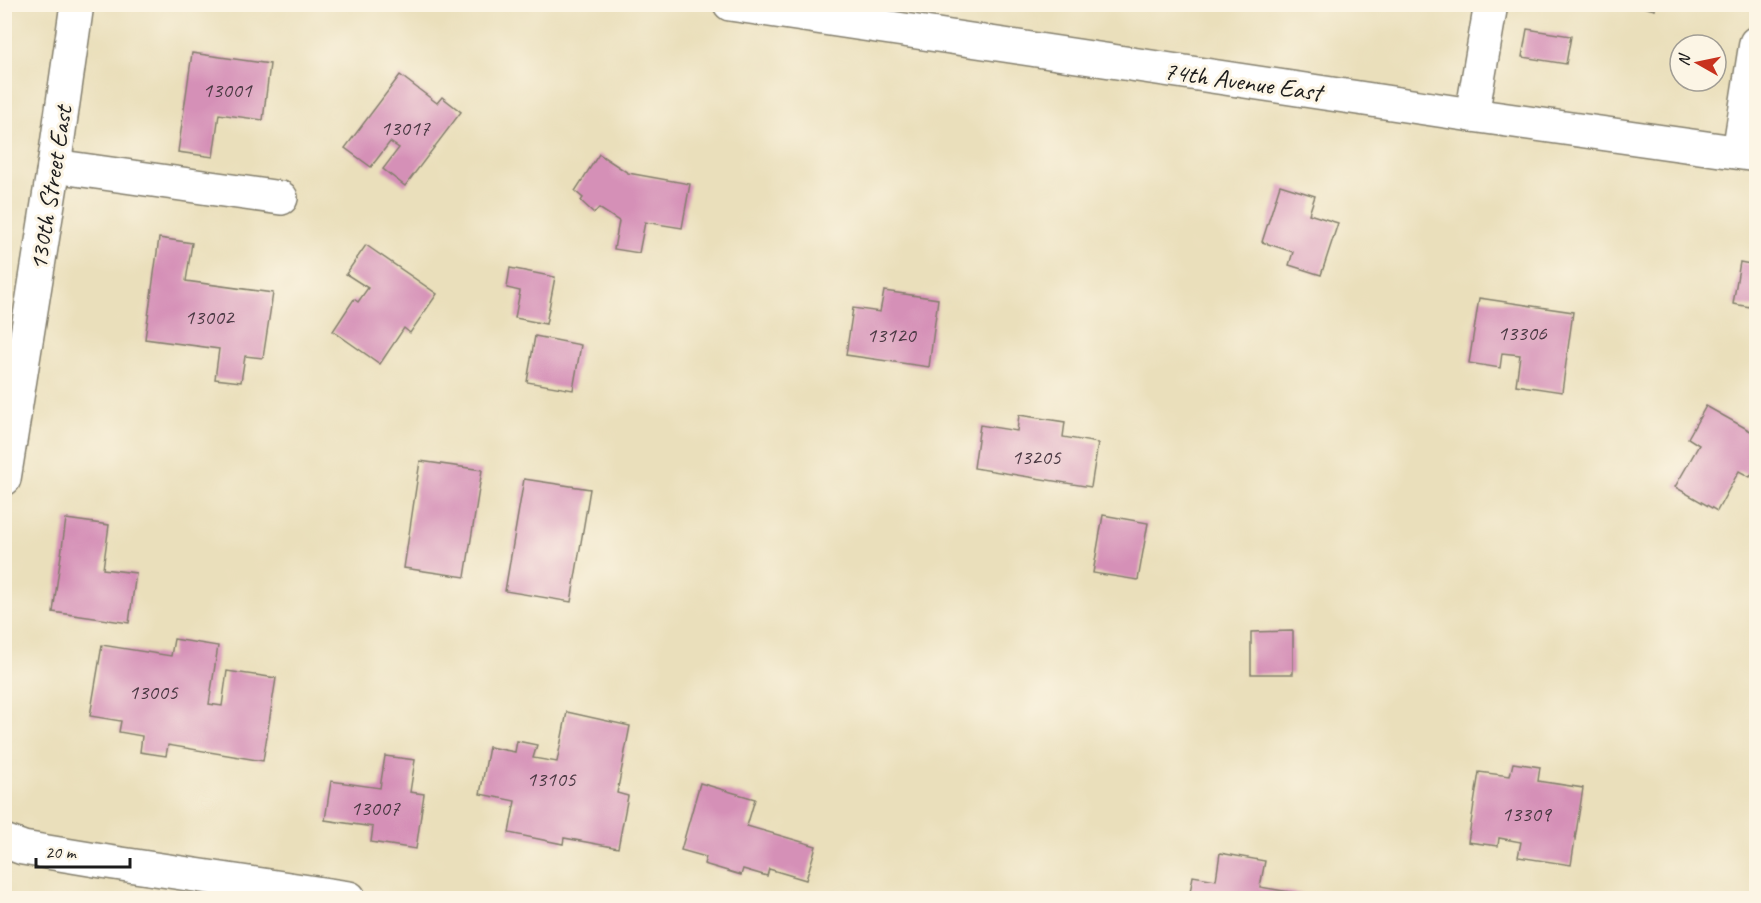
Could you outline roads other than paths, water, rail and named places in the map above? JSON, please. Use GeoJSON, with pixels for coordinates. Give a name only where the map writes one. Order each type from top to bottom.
{"type":"FeatureCollection","features":[{"type":"Feature","properties":{"kind":"street","name":"130th Street East"},"geometry":{"type":"LineString","coordinates":[[4,479],[54,166],[77,4]]}},
{"type":"Feature","properties":{"kind":"street","name":"74th Avenue East"},"geometry":{"type":"LineString","coordinates":[[730,4],[1472,115],[1748,153]]}},
{"type":"Feature","properties":{"kind":"street"},"geometry":{"type":"LineString","coordinates":[[1472,115],[1491,4]]}},
{"type":"Feature","properties":{"kind":"street"},"geometry":{"type":"LineString","coordinates":[[1748,153],[1756,43]]}},
{"type":"Feature","properties":{"kind":"street"},"geometry":{"type":"LineString","coordinates":[[54,166],[281,198]]}},
{"type":"Feature","properties":{"kind":"street"},"geometry":{"type":"LineString","coordinates":[[4,841],[23,848],[349,898]]}}]}
